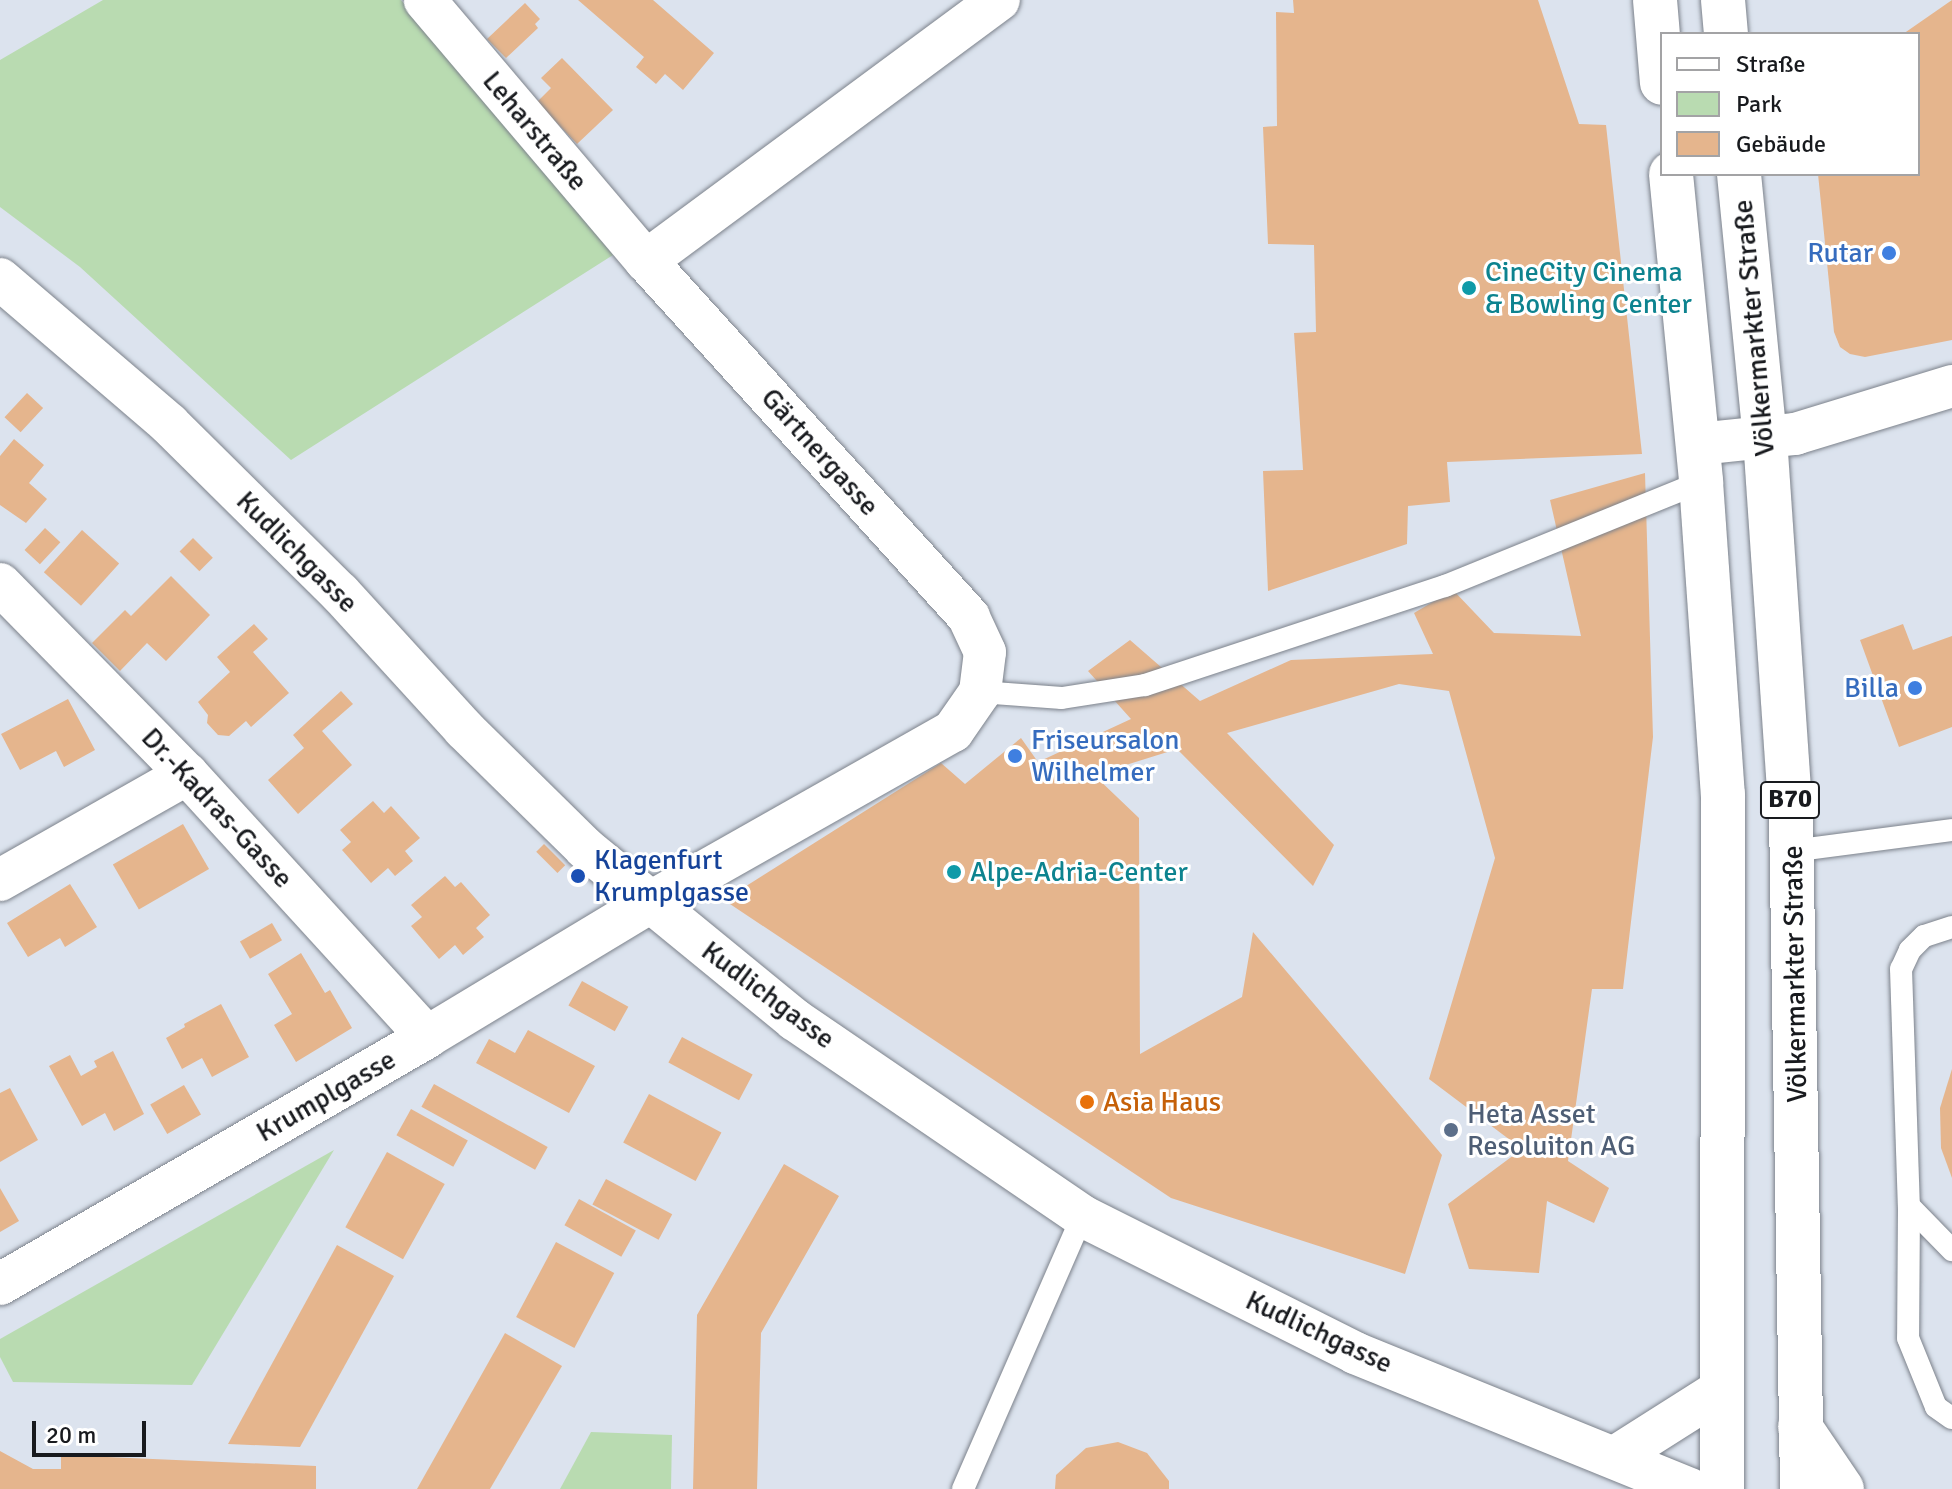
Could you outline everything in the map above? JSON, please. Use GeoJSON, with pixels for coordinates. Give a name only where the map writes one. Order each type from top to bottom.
{"type":"FeatureCollection","features":[{"type":"Feature","properties":{"kind":"main road"},"geometry":{"type":"LineString","coordinates":[[1655,0],[1660,59]]}},
{"type":"Feature","properties":{"kind":"main road"},"geometry":{"type":"LineString","coordinates":[[1723,0],[1726,32]]}},
{"type":"Feature","properties":{"kind":"main road","name":"B70"},"geometry":{"type":"LineString","coordinates":[[1671,176],[1700,463],[1723,794],[1722,1489]]}},
{"type":"Feature","properties":{"kind":"main road","name":"Völkermarkter Straße"},"geometry":{"type":"LineString","coordinates":[[1739,176],[1765,438],[1792,851],[1802,1489]]}},
{"type":"Feature","properties":{"kind":"main road"},"geometry":{"type":"LineString","coordinates":[[1779,1489],[1800,1427]]}},
{"type":"Feature","properties":{"kind":"main road"},"geometry":{"type":"LineString","coordinates":[[1800,1427],[1842,1489]]}},
{"type":"Feature","properties":{"kind":"street","name":"Leharstraße"},"geometry":{"type":"LineString","coordinates":[[425,0],[646,261]]}},
{"type":"Feature","properties":{"kind":"street"},"geometry":{"type":"LineString","coordinates":[[646,261],[999,0]]}},
{"type":"Feature","properties":{"kind":"street","name":"Gärtnergasse"},"geometry":{"type":"LineString","coordinates":[[646,261],[969,617],[985,652],[980,692],[953,731],[649,903]]}},
{"type":"Feature","properties":{"kind":"street","name":"Kudlichgasse"},"geometry":{"type":"LineString","coordinates":[[0,279],[169,424],[340,593],[464,729],[585,848],[795,1020],[1082,1216],[1355,1353],[1627,1469],[1690,1489]]}},
{"type":"Feature","properties":{"kind":"street"},"geometry":{"type":"LineString","coordinates":[[1700,463],[1765,438],[1795,434],[1952,386]]}},
{"type":"Feature","properties":{"kind":"street","name":"Dr.-Kadras-Gasse"},"geometry":{"type":"LineString","coordinates":[[0,584],[187,774],[427,1037]]}},
{"type":"Feature","properties":{"kind":"street"},"geometry":{"type":"LineString","coordinates":[[0,880],[187,774]]}},
{"type":"Feature","properties":{"kind":"street","name":"Krumplgasse"},"geometry":{"type":"LineString","coordinates":[[0,1284],[427,1037],[649,903]]}},
{"type":"Feature","properties":{"kind":"street"},"geometry":{"type":"LineString","coordinates":[[1627,1469],[1722,1389]]}},
{"type":"Feature","properties":{"kind":"lane"},"geometry":{"type":"LineString","coordinates":[[980,692],[1062,698],[1145,685],[1445,586],[1700,463]]}},
{"type":"Feature","properties":{"kind":"lane"},"geometry":{"type":"LineString","coordinates":[[1792,851],[1952,830]]}},
{"type":"Feature","properties":{"kind":"lane"},"geometry":{"type":"LineString","coordinates":[[1952,927],[1924,936],[1910,950],[1901,969],[1909,1206],[1908,1338],[1936,1407],[1952,1418]]}},
{"type":"Feature","properties":{"kind":"lane"},"geometry":{"type":"LineString","coordinates":[[1909,1206],[1952,1250]]}},
{"type":"Feature","properties":{"kind":"lane"},"geometry":{"type":"LineString","coordinates":[[963,1489],[1082,1216]]}},
{"type":"Feature","properties":{"kind":"green space"},"geometry":{"type":"Polygon","coordinates":[[[103,0],[401,0],[613,255],[291,460],[80,267],[0,207],[0,60],[103,0]]]}},
{"type":"Feature","properties":{"kind":"green space"},"geometry":{"type":"Polygon","coordinates":[[[334,1150],[192,1385],[13,1382],[0,1357],[0,1339],[334,1150]]]}},
{"type":"Feature","properties":{"kind":"green space"},"geometry":{"type":"Polygon","coordinates":[[[591,1432],[672,1435],[671,1489],[560,1489],[591,1432]]]}},
{"type":"Feature","properties":{"kind":"building"},"geometry":{"type":"Polygon","coordinates":[[[578,0],[653,0],[714,53],[683,90],[665,74],[656,84],[636,67],[644,57],[578,0]]]}},
{"type":"Feature","properties":{"kind":"building","name":"CineCity Cinema & Bowling Center"},"geometry":{"type":"Polygon","coordinates":[[[1293,0],[1538,0],[1579,124],[1606,125],[1642,454],[1447,462],[1450,502],[1408,506],[1407,544],[1268,591],[1263,471],[1303,470],[1294,333],[1316,332],[1314,245],[1268,244],[1263,127],[1277,126],[1276,12],[1294,13],[1293,0]]]}},
{"type":"Feature","properties":{"kind":"building","name":"Rutar"},"geometry":{"type":"Polygon","coordinates":[[[1952,0],[1952,340],[1865,357],[1850,354],[1840,347],[1834,332],[1818,176],[1920,176],[1920,32],[1906,32],[1952,0]]]}},
{"type":"Feature","properties":{"kind":"building"},"geometry":{"type":"Polygon","coordinates":[[[525,3],[540,19],[535,24],[538,28],[506,58],[487,39],[525,3]]]}},
{"type":"Feature","properties":{"kind":"building"},"geometry":{"type":"Polygon","coordinates":[[[562,58],[613,110],[577,144],[537,102],[551,88],[541,78],[562,58]]]}},
{"type":"Feature","properties":{"kind":"building"},"geometry":{"type":"Polygon","coordinates":[[[27,393],[43,408],[21,432],[4,417],[27,393]]]}},
{"type":"Feature","properties":{"kind":"building"},"geometry":{"type":"Polygon","coordinates":[[[14,439],[44,465],[29,483],[47,499],[26,523],[0,505],[0,456],[14,439]]]}},
{"type":"Feature","properties":{"kind":"building","name":"Alpe-Adria-Center"},"geometry":{"type":"Polygon","coordinates":[[[1645,473],[1653,737],[1623,989],[1592,989],[1568,1161],[1609,1188],[1594,1223],[1547,1201],[1539,1273],[1469,1269],[1448,1204],[1522,1149],[1429,1079],[1495,858],[1449,691],[1399,684],[1227,733],[1334,845],[1313,886],[1177,749],[1094,775],[1139,818],[1140,1054],[1242,997],[1253,932],[1442,1155],[1405,1274],[1171,1198],[724,900],[941,763],[965,784],[1021,738],[1038,762],[1131,719],[1088,671],[1130,640],[1200,701],[1291,660],[1433,654],[1414,613],[1453,590],[1494,633],[1581,636],[1550,500],[1645,473]]]}},
{"type":"Feature","properties":{"kind":"building"},"geometry":{"type":"Polygon","coordinates":[[[45,528],[60,542],[40,564],[25,550],[45,528]]]}},
{"type":"Feature","properties":{"kind":"building"},"geometry":{"type":"Polygon","coordinates":[[[82,530],[119,563],[81,606],[44,572],[82,530]]]}},
{"type":"Feature","properties":{"kind":"building"},"geometry":{"type":"Polygon","coordinates":[[[193,538],[213,558],[199,571],[180,551],[193,538]]]}},
{"type":"Feature","properties":{"kind":"building"},"geometry":{"type":"Polygon","coordinates":[[[171,576],[210,615],[166,661],[147,643],[120,671],[92,643],[125,610],[131,616],[171,576]]]}},
{"type":"Feature","properties":{"kind":"building"},"geometry":{"type":"Polygon","coordinates":[[[254,624],[268,639],[253,652],[289,693],[251,727],[246,721],[229,736],[218,735],[207,723],[208,715],[198,702],[230,672],[217,657],[254,624]]]}},
{"type":"Feature","properties":{"kind":"building","name":"Billa"},"geometry":{"type":"Polygon","coordinates":[[[1903,624],[1913,650],[1952,636],[1952,727],[1899,747],[1860,640],[1903,624]]]}},
{"type":"Feature","properties":{"kind":"building"},"geometry":{"type":"Polygon","coordinates":[[[341,691],[353,704],[322,731],[352,765],[298,814],[268,780],[304,748],[293,735],[341,691]]]}},
{"type":"Feature","properties":{"kind":"building"},"geometry":{"type":"Polygon","coordinates":[[[68,699],[95,750],[64,767],[56,751],[20,770],[1,734],[68,699]]]}},
{"type":"Feature","properties":{"kind":"building"},"geometry":{"type":"Polygon","coordinates":[[[373,801],[384,813],[391,806],[420,838],[405,851],[413,861],[395,876],[388,868],[371,883],[342,850],[351,842],[340,830],[373,801]]]}},
{"type":"Feature","properties":{"kind":"building"},"geometry":{"type":"Polygon","coordinates":[[[183,824],[209,869],[139,910],[113,864],[183,824]]]}},
{"type":"Feature","properties":{"kind":"building"},"geometry":{"type":"Polygon","coordinates":[[[544,844],[565,865],[557,873],[536,852],[544,844]]]}},
{"type":"Feature","properties":{"kind":"building"},"geometry":{"type":"Polygon","coordinates":[[[445,876],[455,887],[461,882],[490,915],[476,928],[484,937],[463,955],[455,945],[439,959],[411,926],[422,917],[411,905],[445,876]]]}},
{"type":"Feature","properties":{"kind":"building"},"geometry":{"type":"Polygon","coordinates":[[[70,884],[97,927],[65,947],[60,938],[28,957],[7,923],[70,884]]]}},
{"type":"Feature","properties":{"kind":"building"},"geometry":{"type":"Polygon","coordinates":[[[272,923],[282,940],[250,959],[240,942],[272,923]]]}},
{"type":"Feature","properties":{"kind":"building"},"geometry":{"type":"Polygon","coordinates":[[[301,953],[325,993],[330,990],[352,1028],[296,1062],[274,1025],[292,1014],[268,974],[301,953]]]}},
{"type":"Feature","properties":{"kind":"building"},"geometry":{"type":"Polygon","coordinates":[[[582,981],[628,1007],[615,1031],[568,1005],[582,981]]]}},
{"type":"Feature","properties":{"kind":"building"},"geometry":{"type":"Polygon","coordinates":[[[221,1004],[249,1057],[212,1077],[202,1058],[182,1069],[166,1038],[185,1027],[184,1024],[221,1004]]]}},
{"type":"Feature","properties":{"kind":"building"},"geometry":{"type":"Polygon","coordinates":[[[528,1030],[595,1066],[569,1113],[476,1063],[489,1039],[515,1053],[528,1030]]]}},
{"type":"Feature","properties":{"kind":"building"},"geometry":{"type":"Polygon","coordinates":[[[682,1037],[753,1075],[739,1100],[668,1063],[682,1037]]]}},
{"type":"Feature","properties":{"kind":"building"},"geometry":{"type":"Polygon","coordinates":[[[113,1051],[144,1114],[114,1131],[105,1113],[82,1126],[49,1066],[70,1055],[81,1076],[97,1067],[94,1061],[113,1051]]]}},
{"type":"Feature","properties":{"kind":"building"},"geometry":{"type":"Polygon","coordinates":[[[1952,1069],[1952,1178],[1941,1148],[1940,1108],[1952,1069]]]}},
{"type":"Feature","properties":{"kind":"building"},"geometry":{"type":"Polygon","coordinates":[[[434,1084],[548,1147],[535,1170],[421,1107],[434,1084]]]}},
{"type":"Feature","properties":{"kind":"building"},"geometry":{"type":"Polygon","coordinates":[[[184,1085],[201,1114],[167,1134],[150,1104],[184,1085]]]}},
{"type":"Feature","properties":{"kind":"building"},"geometry":{"type":"Polygon","coordinates":[[[10,1088],[38,1140],[0,1162],[0,1093],[10,1088]]]}},
{"type":"Feature","properties":{"kind":"building"},"geometry":{"type":"Polygon","coordinates":[[[649,1094],[721,1132],[696,1181],[623,1143],[649,1094]]]}},
{"type":"Feature","properties":{"kind":"building"},"geometry":{"type":"Polygon","coordinates":[[[411,1109],[468,1141],[453,1167],[396,1135],[411,1109]]]}},
{"type":"Feature","properties":{"kind":"building"},"geometry":{"type":"Polygon","coordinates":[[[387,1152],[445,1184],[403,1259],[345,1227],[387,1152]]]}},
{"type":"Feature","properties":{"kind":"building"},"geometry":{"type":"Polygon","coordinates":[[[784,1164],[839,1196],[761,1333],[757,1489],[693,1489],[697,1315],[784,1164]]]}},
{"type":"Feature","properties":{"kind":"building"},"geometry":{"type":"Polygon","coordinates":[[[606,1179],[672,1214],[659,1240],[592,1205],[606,1179]]]}},
{"type":"Feature","properties":{"kind":"building"},"geometry":{"type":"Polygon","coordinates":[[[0,1188],[19,1221],[0,1232],[0,1188]]]}},
{"type":"Feature","properties":{"kind":"building"},"geometry":{"type":"Polygon","coordinates":[[[579,1199],[636,1231],[621,1257],[564,1225],[579,1199]]]}},
{"type":"Feature","properties":{"kind":"building"},"geometry":{"type":"Polygon","coordinates":[[[556,1242],[614,1273],[574,1348],[516,1317],[556,1242]]]}},
{"type":"Feature","properties":{"kind":"building"},"geometry":{"type":"Polygon","coordinates":[[[337,1245],[394,1276],[300,1447],[228,1444],[337,1245]]]}},
{"type":"Feature","properties":{"kind":"building"},"geometry":{"type":"Polygon","coordinates":[[[505,1333],[562,1366],[490,1489],[417,1489],[505,1333]]]}},
{"type":"Feature","properties":{"kind":"building"},"geometry":{"type":"Polygon","coordinates":[[[1118,1442],[1147,1453],[1169,1481],[1169,1489],[1055,1489],[1056,1475],[1086,1448],[1118,1442]]]}},
{"type":"Feature","properties":{"kind":"building"},"geometry":{"type":"Polygon","coordinates":[[[0,1451],[33,1469],[61,1469],[61,1455],[316,1466],[316,1489],[0,1489],[0,1451]]]}},
{"type":"Feature","properties":{"kind":"place","name":"Rutar"},"geometry":{"type":"Point","coordinates":[1889,253]}},
{"type":"Feature","properties":{"kind":"place","name":"CineCity Cinema & Bowling Center"},"geometry":{"type":"Point","coordinates":[1469,288]}},
{"type":"Feature","properties":{"kind":"place","name":"Billa"},"geometry":{"type":"Point","coordinates":[1915,688]}},
{"type":"Feature","properties":{"kind":"place","name":"Friseursalon Wilhelmer"},"geometry":{"type":"Point","coordinates":[1015,756]}},
{"type":"Feature","properties":{"kind":"place","name":"Alpe-Adria-Center"},"geometry":{"type":"Point","coordinates":[954,872]}},
{"type":"Feature","properties":{"kind":"place","name":"Klagenfurt Krumplgasse"},"geometry":{"type":"Point","coordinates":[578,876]}},
{"type":"Feature","properties":{"kind":"place","name":"Asia Haus"},"geometry":{"type":"Point","coordinates":[1087,1102]}},
{"type":"Feature","properties":{"kind":"place","name":"Heta Asset Resoluiton AG"},"geometry":{"type":"Point","coordinates":[1451,1130]}}]}
